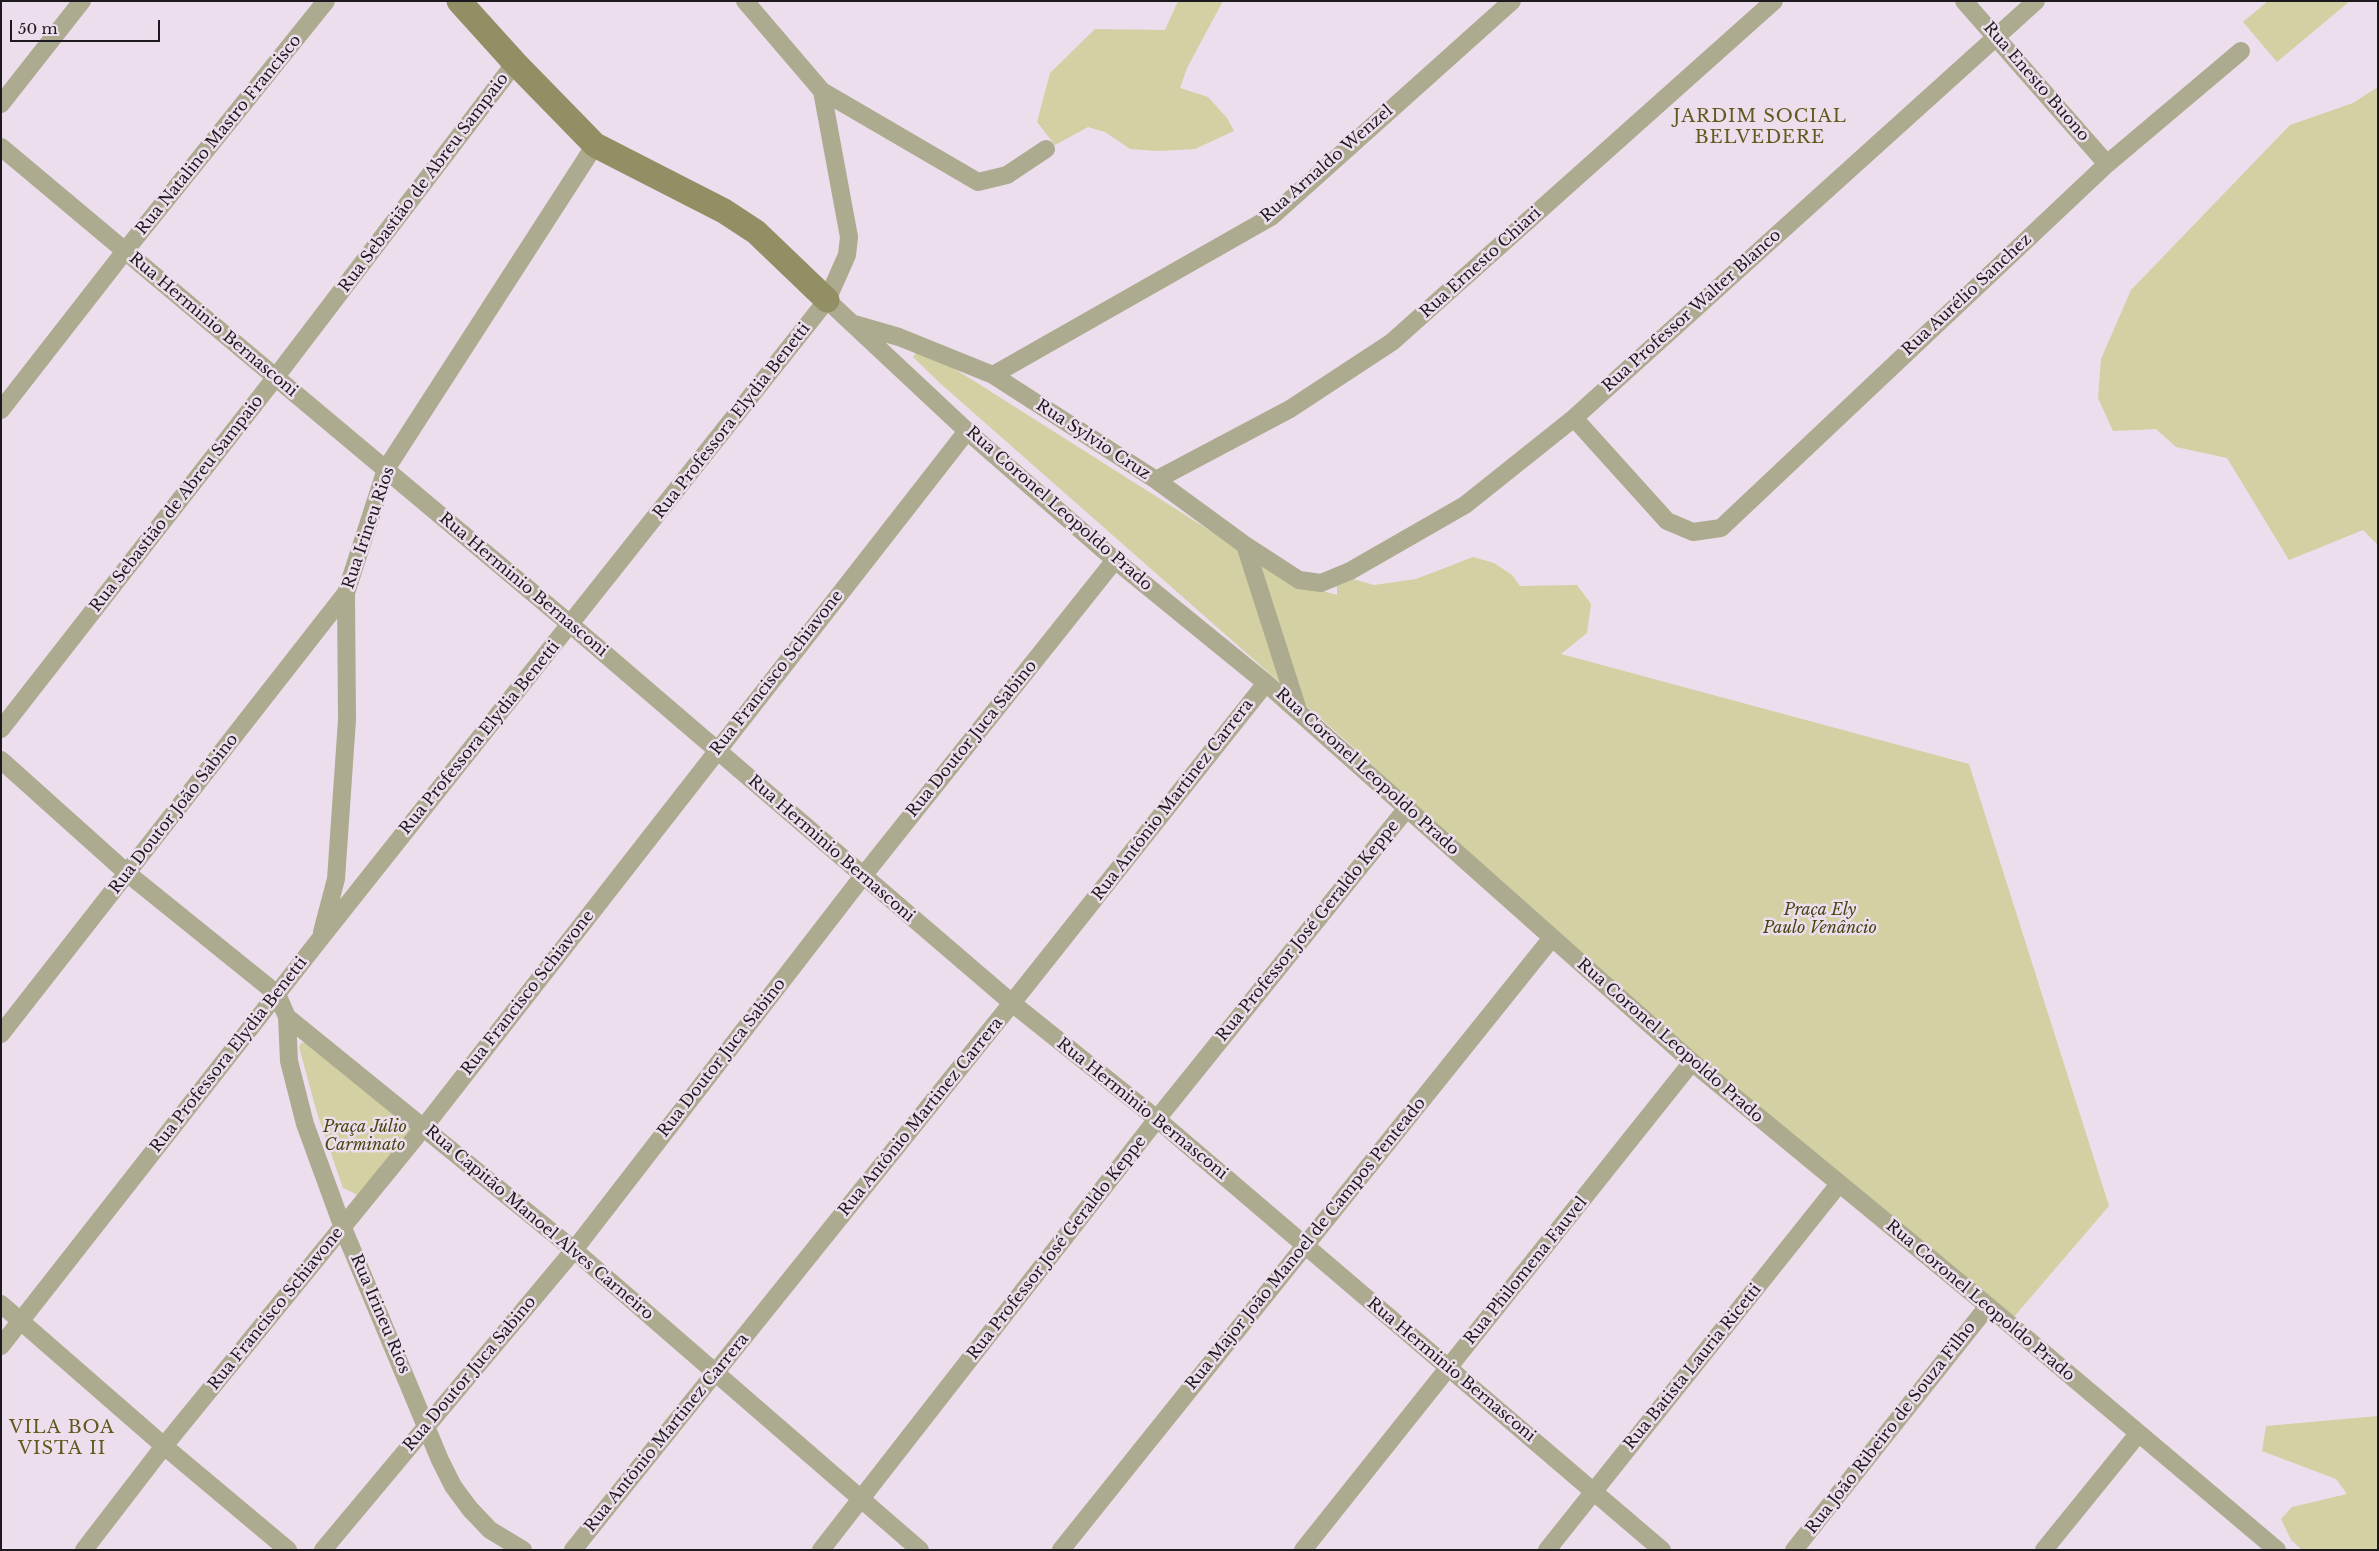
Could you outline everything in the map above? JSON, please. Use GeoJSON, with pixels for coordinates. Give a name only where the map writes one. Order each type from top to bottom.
{"type":"FeatureCollection","features":[{"type":"Feature","properties":{"kind":"street"},"geometry":{"type":"LineString","coordinates":[[1,104],[82,1]]}},
{"type":"Feature","properties":{"kind":"street","name":"Rua Natalino Mastro Francisco"},"geometry":{"type":"LineString","coordinates":[[1,410],[125,251],[326,1]]}},
{"type":"Feature","properties":{"kind":"street","name":"Rua Coronel Leopoldo Prado"},"geometry":{"type":"LineString","coordinates":[[459,1],[515,63],[595,145],[724,211],[756,232],[967,430],[1115,560],[1298,710],[1551,939],[1692,1062],[1988,1306],[2277,1550]]}},
{"type":"Feature","properties":{"kind":"street"},"geometry":{"type":"LineString","coordinates":[[745,1],[822,91],[978,182],[1007,175],[1046,149]]}},
{"type":"Feature","properties":{"kind":"street","name":"Rua Arnaldo Wenzel"},"geometry":{"type":"LineString","coordinates":[[993,375],[1271,217],[1512,1]]}},
{"type":"Feature","properties":{"kind":"street","name":"Rua Ernesto Chiari"},"geometry":{"type":"LineString","coordinates":[[1156,480],[1290,409],[1392,342],[1774,1]]}},
{"type":"Feature","properties":{"kind":"street","name":"Rua Enesto Buono"},"geometry":{"type":"LineString","coordinates":[[1964,1],[2107,164]]}},
{"type":"Feature","properties":{"kind":"street","name":"Rua Professor Walter Blanco"},"geometry":{"type":"LineString","coordinates":[[1321,584],[1350,572],[1465,505],[1574,418],[2036,1]]}},
{"type":"Feature","properties":{"kind":"street","name":"Rua Aurélio Sanchez"},"geometry":{"type":"LineString","coordinates":[[1574,418],[1667,521],[1693,532],[1721,528],[2107,164],[2241,51]]}},
{"type":"Feature","properties":{"kind":"street","name":"Rua Sebastião de Abreu Sampaio"},"geometry":{"type":"LineString","coordinates":[[1,728],[275,378],[515,63]]}},
{"type":"Feature","properties":{"kind":"street","name":"Rua Professora Elydia Benetti"},"geometry":{"type":"LineString","coordinates":[[1,1346],[320,939],[827,300],[847,254],[849,237],[822,91]]}},
{"type":"Feature","properties":{"kind":"street","name":"Rua Irineu Rios"},"geometry":{"type":"LineString","coordinates":[[320,939],[336,879],[347,720],[346,593],[386,469],[595,145]]}},
{"type":"Feature","properties":{"kind":"street","name":"Rua Herminio Bernasconi"},"geometry":{"type":"LineString","coordinates":[[1,146],[570,624],[1012,1003],[1157,1119],[1662,1550]]}},
{"type":"Feature","properties":{"kind":"street","name":"Rua Sylvio Cruz"},"geometry":{"type":"LineString","coordinates":[[851,323],[899,337],[993,375],[1156,480],[1245,545],[1299,580],[1321,584]]}},
{"type":"Feature","properties":{"kind":"street","name":"Rua Francisco Schiavone"},"geometry":{"type":"LineString","coordinates":[[84,1550],[164,1446],[424,1127],[967,430]]}},
{"type":"Feature","properties":{"kind":"street"},"geometry":{"type":"LineString","coordinates":[[1245,545],[1298,710]]}},
{"type":"Feature","properties":{"kind":"street","name":"Rua Doutor Juca Sabino"},"geometry":{"type":"LineString","coordinates":[[323,1550],[574,1250],[863,876],[1115,560]]}},
{"type":"Feature","properties":{"kind":"street","name":"Rua Doutor João Sabino"},"geometry":{"type":"LineString","coordinates":[[1,1034],[346,593]]}},
{"type":"Feature","properties":{"kind":"street","name":"Rua Antônio Martinez Carrera"},"geometry":{"type":"LineString","coordinates":[[573,1550],[1266,683]]}},
{"type":"Feature","properties":{"kind":"street"},"geometry":{"type":"LineString","coordinates":[[1,760],[127,873],[277,994],[286,1018]]}},
{"type":"Feature","properties":{"kind":"street","name":"Rua Professor José Geraldo Keppe"},"geometry":{"type":"LineString","coordinates":[[820,1550],[1157,1119],[1408,808]]}},
{"type":"Feature","properties":{"kind":"street","name":"Rua Major João Manoel de Campos Penteado"},"geometry":{"type":"LineString","coordinates":[[1061,1550],[1551,939]]}},
{"type":"Feature","properties":{"kind":"street","name":"Rua Irineu Rios"},"geometry":{"type":"LineString","coordinates":[[286,1018],[289,1061],[305,1124],[343,1228],[453,1486],[470,1510],[490,1530],[523,1550]]}},
{"type":"Feature","properties":{"kind":"street","name":"Rua Capitão Manoel Alves Carneiro"},"geometry":{"type":"LineString","coordinates":[[286,1018],[424,1127],[574,1250],[920,1550]]}},
{"type":"Feature","properties":{"kind":"street","name":"Rua Philomena Fauvel"},"geometry":{"type":"LineString","coordinates":[[1303,1550],[1692,1062]]}},
{"type":"Feature","properties":{"kind":"street","name":"Rua Batista Lauria Ricetti"},"geometry":{"type":"LineString","coordinates":[[1547,1550],[1839,1184]]}},
{"type":"Feature","properties":{"kind":"street"},"geometry":{"type":"LineString","coordinates":[[1,1304],[164,1446],[288,1550]]}},
{"type":"Feature","properties":{"kind":"street","name":"Rua João Ribeiro de Souza Filho"},"geometry":{"type":"LineString","coordinates":[[1794,1550],[1988,1306]]}},
{"type":"Feature","properties":{"kind":"street"},"geometry":{"type":"LineString","coordinates":[[2044,1550],[2138,1434]]}},
{"type":"Feature","properties":{"kind":"green space"},"geometry":{"type":"Polygon","coordinates":[[[1178,1],[1223,1],[1187,68],[1180,88],[1208,97],[1227,118],[1234,131],[1195,149],[1158,151],[1130,149],[1105,132],[1088,127],[1055,145],[1037,122],[1050,73],[1095,29],[1165,30],[1178,1]]]}},
{"type":"Feature","properties":{"kind":"green space"},"geometry":{"type":"Polygon","coordinates":[[[2268,1],[2350,1],[2277,62],[2243,22],[2268,1]]]}},
{"type":"Feature","properties":{"kind":"green space"},"geometry":{"type":"Polygon","coordinates":[[[2378,87],[2378,545],[2363,530],[2289,560],[2227,458],[2176,447],[2156,429],[2113,431],[2098,398],[2101,359],[2131,290],[2290,125],[2353,103],[2378,87]]]}},
{"type":"Feature","properties":{"kind":"green space","name":"Praça Ely Paulo Venâncio"},"geometry":{"type":"Polygon","coordinates":[[[918,350],[937,358],[1291,582],[1337,595],[1337,584],[1353,579],[1374,585],[1416,579],[1473,557],[1494,563],[1512,575],[1520,586],[1577,585],[1591,604],[1587,633],[1561,654],[1969,764],[2109,1206],[2013,1318],[1733,1091],[1413,805],[1361,754],[941,384],[913,357],[918,350]]]}},
{"type":"Feature","properties":{"kind":"green space","name":"Praça Júlio Carminato"},"geometry":{"type":"Polygon","coordinates":[[[311,1042],[413,1125],[414,1136],[362,1197],[343,1188],[317,1113],[299,1047],[301,1043],[311,1042]]]}},
{"type":"Feature","properties":{"kind":"green space"},"geometry":{"type":"Polygon","coordinates":[[[2378,1416],[2378,1550],[2302,1550],[2291,1540],[2281,1519],[2292,1507],[2347,1494],[2336,1479],[2262,1451],[2266,1426],[2378,1416]]]}},
{"type":"Feature","properties":{"kind":"district","name":"JARDIM SOCIAL BELVEDERE"},"geometry":{"type":"Point","coordinates":[1760,127]}},
{"type":"Feature","properties":{"kind":"district","name":"VILA BOA VISTA II"},"geometry":{"type":"Point","coordinates":[62,1438]}}]}
